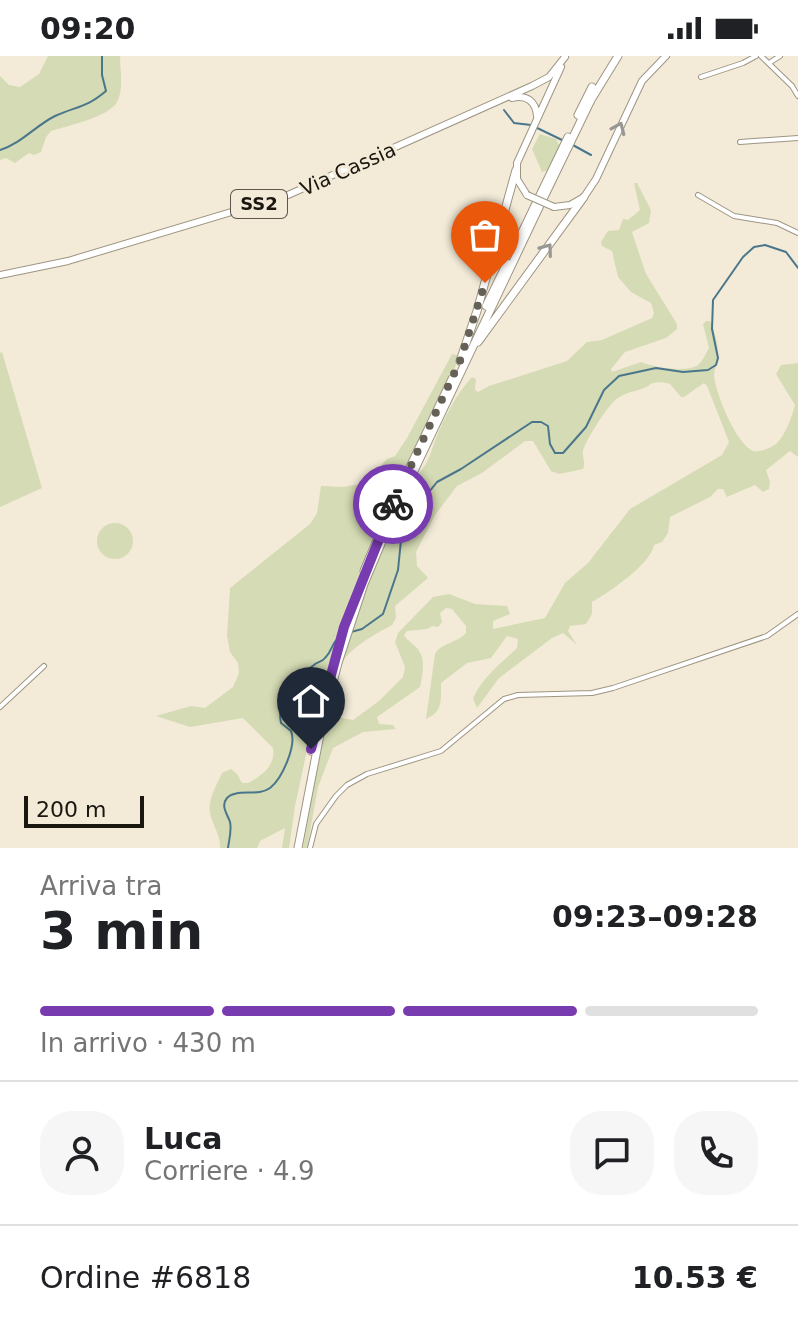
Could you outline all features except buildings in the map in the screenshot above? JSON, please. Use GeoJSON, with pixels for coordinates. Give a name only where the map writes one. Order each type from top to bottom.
{"type":"FeatureCollection","features":[{"type":"Feature","properties":{"kind":"highway"},"geometry":{"type":"LineString","coordinates":[[414,465],[460,361],[567,145],[615,56]]}},
{"type":"Feature","properties":{"kind":"highway"},"geometry":{"type":"LineString","coordinates":[[296,848],[333,661],[378,536],[567,145]]}},
{"type":"Feature","properties":{"kind":"highway"},"geometry":{"type":"LineString","coordinates":[[460,361],[516,170]]}},
{"type":"Feature","properties":{"kind":"highway"},"geometry":{"type":"LineString","coordinates":[[455,382],[480,340],[584,197]]}},
{"type":"Feature","properties":{"kind":"main road"},"geometry":{"type":"LineString","coordinates":[[516,170],[519,183],[527,195],[554,207],[570,205],[584,197],[596,179],[642,81],[666,56]]}},
{"type":"Feature","properties":{"kind":"main road","name":"Via Cassia"},"geometry":{"type":"LineString","coordinates":[[0,275],[68,261],[288,195],[505,99],[549,77],[566,57]]}},
{"type":"Feature","properties":{"kind":"main road","name":"Via Cassia"},"geometry":{"type":"LineString","coordinates":[[516,170],[520,154],[566,57]]}},
{"type":"Feature","properties":{"kind":"main road"},"geometry":{"type":"LineString","coordinates":[[505,99],[521,96],[531,100],[536,108],[535,124]]}},
{"type":"Feature","properties":{"kind":"street"},"geometry":{"type":"LineString","coordinates":[[701,77],[758,56],[798,93]]}},
{"type":"Feature","properties":{"kind":"street"},"geometry":{"type":"LineString","coordinates":[[769,63],[780,56]]}},
{"type":"Feature","properties":{"kind":"street"},"geometry":{"type":"LineString","coordinates":[[740,142],[798,138]]}},
{"type":"Feature","properties":{"kind":"street"},"geometry":{"type":"LineString","coordinates":[[698,195],[734,216],[777,223],[798,233]]}},
{"type":"Feature","properties":{"kind":"street"},"geometry":{"type":"LineString","coordinates":[[310,848],[317,821],[344,787],[367,774],[441,751],[504,699],[518,695],[589,693],[613,688],[767,636],[798,614]]}},
{"type":"Feature","properties":{"kind":"street"},"geometry":{"type":"LineString","coordinates":[[0,707],[44,666]]}},
{"type":"Feature","properties":{"kind":"green space"},"geometry":{"type":"Polygon","coordinates":[[[48,56],[120,56],[121,85],[117,102],[97,116],[51,131],[41,152],[34,155],[29,153],[15,163],[6,158],[0,160],[0,76],[9,85],[20,87],[39,74],[48,56]]]}},
{"type":"Feature","properties":{"kind":"green space"},"geometry":{"type":"Polygon","coordinates":[[[540,134],[556,139],[560,147],[548,170],[542,172],[532,149],[540,134]]]}},
{"type":"Feature","properties":{"kind":"green space"},"geometry":{"type":"Polygon","coordinates":[[[634,183],[637,183],[651,210],[649,223],[632,232],[646,274],[677,324],[677,329],[666,338],[625,352],[611,369],[612,372],[641,362],[678,369],[698,365],[709,348],[703,324],[710,321],[718,349],[714,375],[718,393],[733,428],[753,451],[774,446],[785,431],[795,405],[776,374],[781,365],[798,363],[798,457],[790,451],[766,470],[770,482],[769,489],[763,492],[755,485],[727,497],[723,489],[718,489],[710,497],[670,517],[668,533],[662,542],[654,545],[645,561],[592,602],[592,614],[586,624],[570,626],[568,631],[577,645],[563,633],[552,638],[499,678],[477,708],[473,698],[477,690],[517,648],[518,639],[507,636],[491,658],[467,663],[441,683],[438,709],[426,719],[435,654],[441,647],[466,633],[466,626],[452,609],[446,608],[440,613],[442,622],[438,627],[407,631],[404,635],[422,659],[420,687],[377,717],[379,724],[393,725],[396,729],[363,732],[333,748],[318,787],[307,848],[303,848],[324,724],[313,722],[289,848],[282,848],[285,828],[260,841],[257,848],[220,848],[210,810],[212,796],[222,773],[231,769],[242,783],[248,783],[267,769],[273,748],[243,718],[190,727],[156,716],[191,706],[205,708],[233,687],[239,673],[227,636],[230,588],[310,524],[317,513],[321,486],[343,487],[371,482],[375,472],[387,459],[395,456],[407,438],[452,354],[457,355],[457,363],[409,463],[419,473],[451,406],[472,377],[476,379],[475,390],[478,392],[567,361],[587,342],[602,340],[652,318],[651,303],[631,292],[618,277],[612,251],[602,246],[601,242],[608,231],[619,230],[623,219],[628,220],[640,210],[634,183]],[[652,383],[614,401],[585,446],[583,469],[559,474],[551,471],[533,441],[525,441],[482,473],[457,486],[435,515],[416,552],[417,566],[428,578],[395,606],[396,618],[392,625],[352,651],[336,673],[333,686],[335,701],[342,718],[353,720],[379,701],[403,677],[405,667],[395,642],[398,633],[433,597],[449,594],[475,604],[507,606],[510,614],[493,621],[493,629],[545,618],[565,583],[588,563],[630,509],[722,455],[729,442],[707,386],[704,383],[681,397],[670,384],[652,383]]]}},
{"type":"Feature","properties":{"kind":"green space"},"geometry":{"type":"Polygon","coordinates":[[[0,353],[42,488],[0,507],[0,353]]]}},
{"type":"Feature","properties":{"kind":"green space"},"geometry":{"type":"Polygon","coordinates":[[[115,523],[127,529],[133,541],[127,553],[115,559],[103,553],[97,541],[103,529],[115,523]]]}},
{"type":"Feature","properties":{"kind":"waterway"},"geometry":{"type":"LineString","coordinates":[[0,150],[55,116],[87,104],[106,91],[102,56]]}},
{"type":"Feature","properties":{"kind":"waterway"},"geometry":{"type":"LineString","coordinates":[[504,110],[514,123],[531,125],[562,140]]}},
{"type":"Feature","properties":{"kind":"waterway"},"geometry":{"type":"LineString","coordinates":[[571,144],[591,155]]}},
{"type":"Feature","properties":{"kind":"waterway"},"geometry":{"type":"LineString","coordinates":[[351,632],[362,629],[383,614],[398,570],[401,540],[437,482],[532,422],[548,426],[550,444],[555,453],[563,453],[586,427],[604,390],[619,376],[656,368],[683,372],[708,370],[716,365],[718,358],[712,329],[713,300],[743,257],[754,247],[765,245],[786,252],[798,268]]}},
{"type":"Feature","properties":{"kind":"waterway"},"geometry":{"type":"LineString","coordinates":[[228,848],[231,825],[224,807],[225,801],[236,793],[265,791],[279,777],[292,745],[291,731],[281,723],[284,698],[301,676],[324,659],[334,643],[345,635]]}},
{"type":"Feature","properties":{"kind":"way so far"},"geometry":{"type":"LineString","coordinates":[[393,504],[460,361],[485,283]]}},
{"type":"Feature","properties":{"kind":"route"},"geometry":{"type":"LineString","coordinates":[[311,749],[344,627],[393,504]]}}]}
